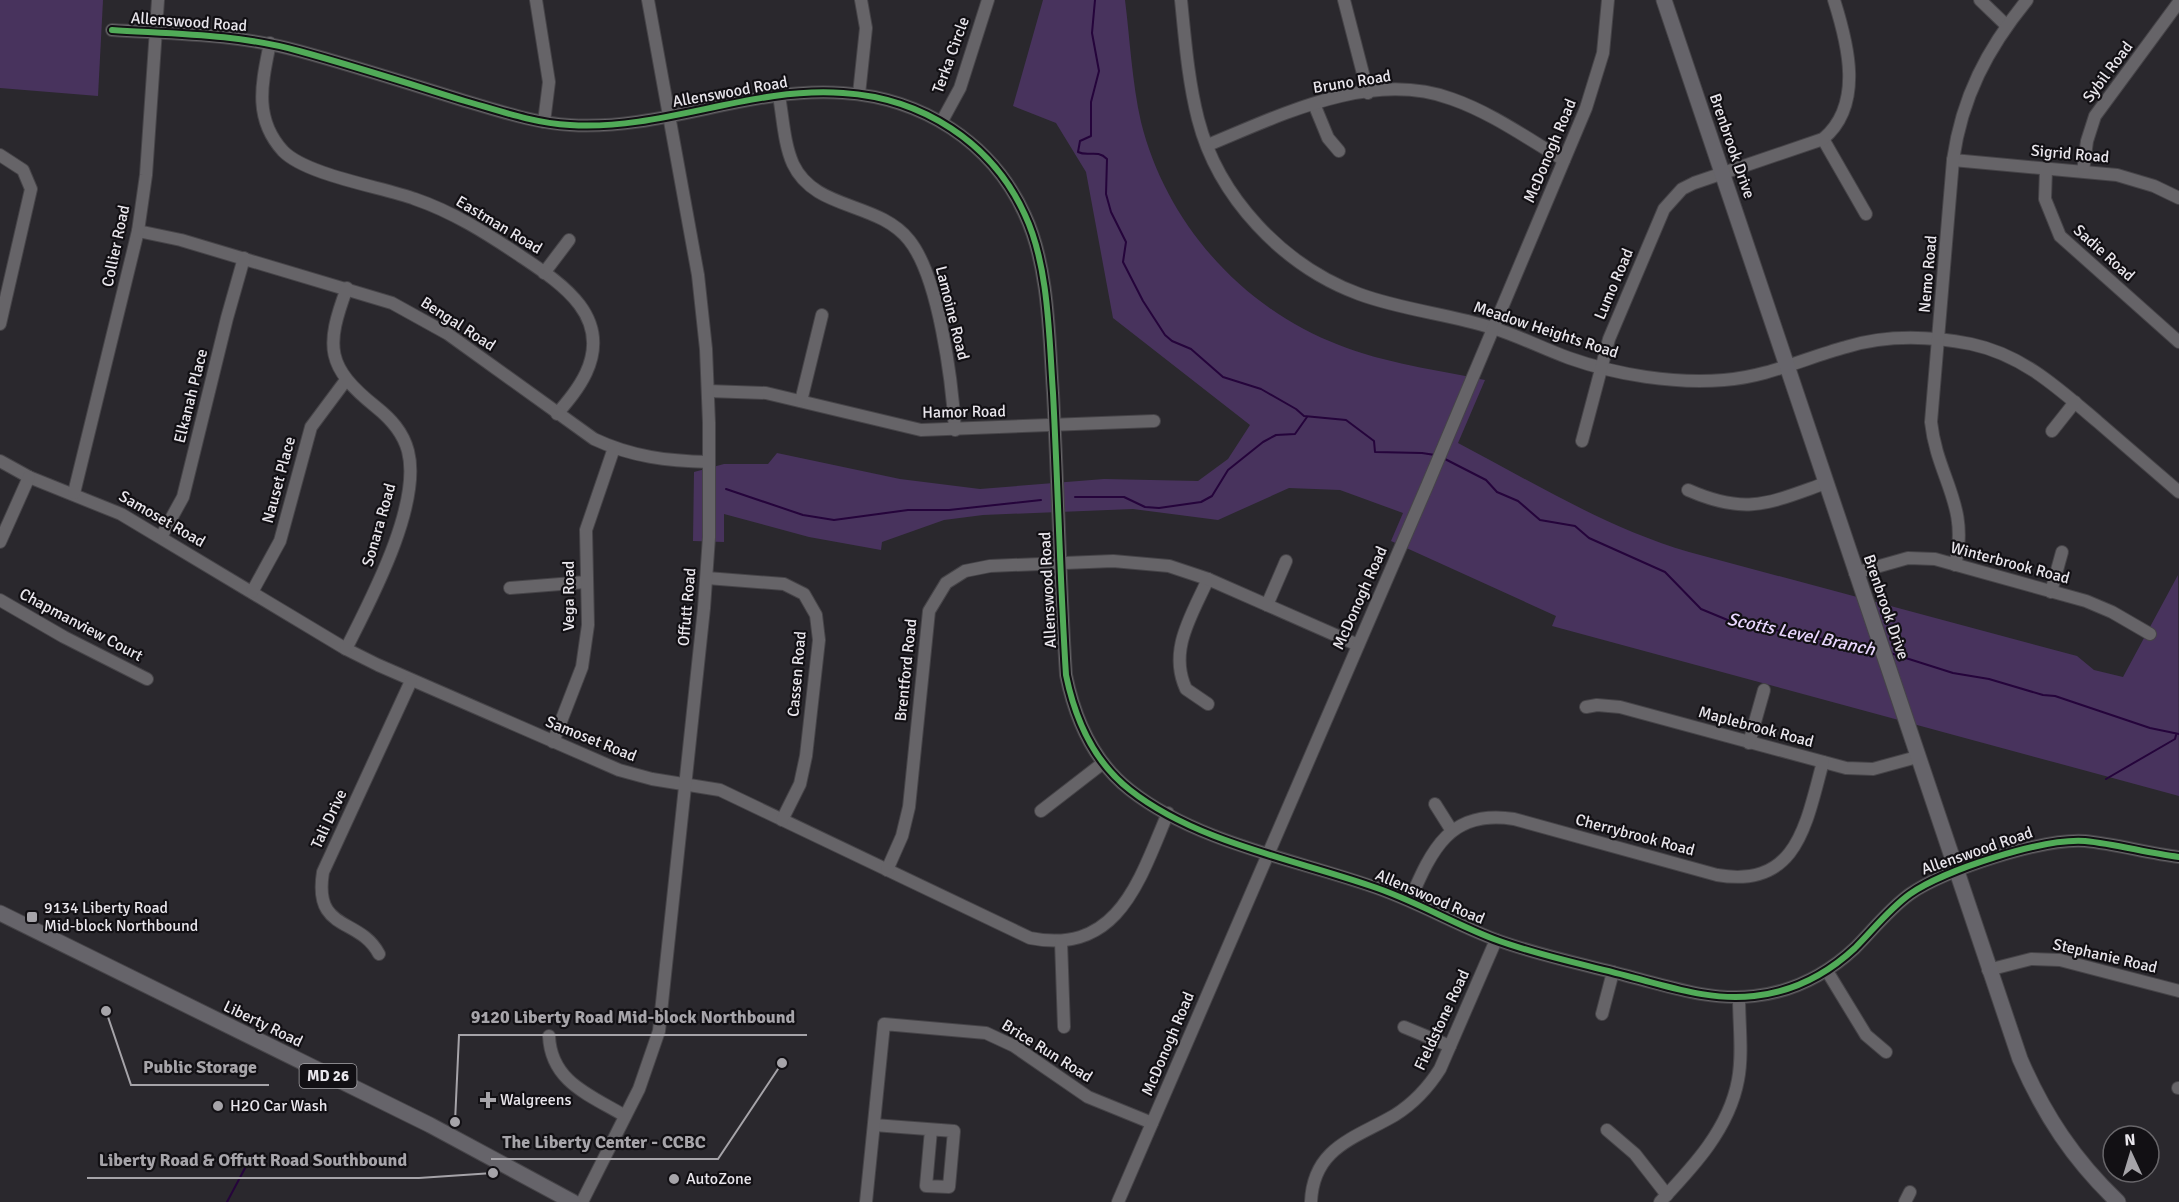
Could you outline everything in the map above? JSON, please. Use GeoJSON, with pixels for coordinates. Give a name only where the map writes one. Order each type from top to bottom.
{"type":"FeatureCollection","features":[{"type":"Feature","properties":{"kind":"main road","name":"Brenbrook Drive"},"geometry":{"type":"LineString","coordinates":[[1664,0],[2019,1059],[2046,1115],[2078,1161],[2118,1202]]}},
{"type":"Feature","properties":{"kind":"main road","name":"Liberty Road"},"geometry":{"type":"LineString","coordinates":[[0,913],[430,1125],[573,1202]]}},
{"type":"Feature","properties":{"kind":"street","name":"Collier Road"},"geometry":{"type":"LineString","coordinates":[[74,493],[138,231],[146,175],[158,0]]}},
{"type":"Feature","properties":{"kind":"street"},"geometry":{"type":"LineString","coordinates":[[536,0],[549,82],[544,122]]}},
{"type":"Feature","properties":{"kind":"street","name":"Offutt Road"},"geometry":{"type":"LineString","coordinates":[[582,1202],[648,1067],[660,1024],[707,578],[708,391],[700,286],[648,0]]}},
{"type":"Feature","properties":{"kind":"street"},"geometry":{"type":"LineString","coordinates":[[860,94],[866,28],[861,0]]}},
{"type":"Feature","properties":{"kind":"street","name":"Terka Circle"},"geometry":{"type":"LineString","coordinates":[[942,121],[960,88],[988,0]]}},
{"type":"Feature","properties":{"kind":"street","name":"Meadow Heights Road"},"geometry":{"type":"LineString","coordinates":[[1181,0],[1192,92],[1198,120],[1227,185],[1241,205],[1281,248],[1312,271],[1358,293],[1494,328],[1601,368],[1649,377],[1703,381],[1739,379],[1868,342],[1902,338],[1969,344],[2014,358],[2048,379],[2179,492]]}},
{"type":"Feature","properties":{"kind":"street"},"geometry":{"type":"LineString","coordinates":[[1344,0],[1368,93]]}},
{"type":"Feature","properties":{"kind":"street","name":"McDonogh Road"},"geometry":{"type":"LineString","coordinates":[[1118,1202],[1428,486],[1564,160],[1597,76],[1608,0]]}},
{"type":"Feature","properties":{"kind":"street"},"geometry":{"type":"LineString","coordinates":[[1834,0],[1847,46],[1849,83],[1841,118],[1834,130],[1823,139],[1866,214]]}},
{"type":"Feature","properties":{"kind":"street"},"geometry":{"type":"LineString","coordinates":[[1980,0],[2006,26]]}},
{"type":"Feature","properties":{"kind":"street","name":"Nemo Road"},"geometry":{"type":"LineString","coordinates":[[1955,565],[1960,546],[1960,522],[1936,449],[1931,422],[1953,160],[1961,117],[1975,78],[2006,26],[2027,0]]}},
{"type":"Feature","properties":{"kind":"street","name":"Sybil Road"},"geometry":{"type":"LineString","coordinates":[[2083,171],[2087,141],[2095,116],[2179,2]]}},
{"type":"Feature","properties":{"kind":"street","name":"Allenswood Road"},"geometry":{"type":"LineString","coordinates":[[112,30],[220,36],[270,44],[544,122],[609,126],[779,96],[819,92],[860,94],[897,102],[942,121],[984,154],[1015,195],[1027,219],[1041,273],[1054,426],[1064,646],[1070,695],[1086,736],[1103,763],[1128,789],[1168,813],[1268,856],[1370,885],[1410,900],[1496,940],[1689,993],[1739,998],[1779,991],[1827,971],[1910,894],[1956,872],[2033,847],[2067,841],[2104,844],[2179,857]]}},
{"type":"Feature","properties":{"kind":"street","name":"Eastman Road"},"geometry":{"type":"LineString","coordinates":[[270,44],[260,99],[266,126],[285,152],[314,168],[415,199],[464,220],[544,273],[579,302],[587,314],[592,341],[588,370],[557,414]]}},
{"type":"Feature","properties":{"kind":"street","name":"Bruno Road"},"geometry":{"type":"LineString","coordinates":[[1208,145],[1314,104],[1368,93],[1416,91],[1453,99],[1564,160]]}},
{"type":"Feature","properties":{"kind":"street","name":"Lamoine Road"},"geometry":{"type":"LineString","coordinates":[[779,96],[789,152],[806,183],[826,196],[881,217],[908,239],[918,253],[930,282],[950,375],[955,430]]}},
{"type":"Feature","properties":{"kind":"street"},"geometry":{"type":"LineString","coordinates":[[1314,104],[1328,138],[1339,151]]}},
{"type":"Feature","properties":{"kind":"street","name":"Lumo Road"},"geometry":{"type":"LineString","coordinates":[[1582,441],[1618,315],[1664,209],[1682,189],[1823,139]]}},
{"type":"Feature","properties":{"kind":"street"},"geometry":{"type":"LineString","coordinates":[[0,155],[23,170],[31,189],[0,324]]}},
{"type":"Feature","properties":{"kind":"street","name":"Sigrid Road"},"geometry":{"type":"LineString","coordinates":[[1953,160],[2083,171],[2137,181],[2179,198]]}},
{"type":"Feature","properties":{"kind":"street","name":"Sadie Road"},"geometry":{"type":"LineString","coordinates":[[2046,169],[2045,199],[2060,236],[2179,342]]}},
{"type":"Feature","properties":{"kind":"street","name":"Bengal Road"},"geometry":{"type":"LineString","coordinates":[[138,231],[182,240],[392,303],[429,322],[579,430],[614,448],[656,459],[709,462]]}},
{"type":"Feature","properties":{"kind":"street"},"geometry":{"type":"LineString","coordinates":[[544,273],[569,240]]}},
{"type":"Feature","properties":{"kind":"street","name":"Elkanah Place"},"geometry":{"type":"LineString","coordinates":[[161,537],[183,497],[244,258]]}},
{"type":"Feature","properties":{"kind":"street","name":"Sonara Road"},"geometry":{"type":"LineString","coordinates":[[346,649],[386,567],[407,494],[410,465],[405,440],[397,427],[346,380],[338,369],[333,345],[336,317],[347,288]]}},
{"type":"Feature","properties":{"kind":"street"},"geometry":{"type":"LineString","coordinates":[[801,401],[822,315]]}},
{"type":"Feature","properties":{"kind":"street","name":"Nauset Place"},"geometry":{"type":"LineString","coordinates":[[252,592],[280,541],[311,427],[346,380]]}},
{"type":"Feature","properties":{"kind":"street","name":"Hamor Road"},"geometry":{"type":"LineString","coordinates":[[708,391],[753,390],[921,430],[1154,421]]}},
{"type":"Feature","properties":{"kind":"street"},"geometry":{"type":"LineString","coordinates":[[2052,431],[2075,402]]}},
{"type":"Feature","properties":{"kind":"street","name":"Vega Road"},"geometry":{"type":"LineString","coordinates":[[553,742],[582,668],[588,625],[585,546],[589,517],[614,448]]}},
{"type":"Feature","properties":{"kind":"street","name":"Samoset Road"},"geometry":{"type":"LineString","coordinates":[[0,461],[29,477],[103,504],[346,649],[411,681],[635,775],[720,790],[1030,938],[1061,941],[1094,932],[1119,912],[1136,888],[1168,813]]}},
{"type":"Feature","properties":{"kind":"street"},"geometry":{"type":"LineString","coordinates":[[0,542],[29,477]]}},
{"type":"Feature","properties":{"kind":"street"},"geometry":{"type":"LineString","coordinates":[[1688,490],[1711,500],[1743,506],[1774,502],[1826,483]]}},
{"type":"Feature","properties":{"kind":"street"},"geometry":{"type":"LineString","coordinates":[[2051,592],[2062,552]]}},
{"type":"Feature","properties":{"kind":"street","name":"Winterbrook Road"},"geometry":{"type":"LineString","coordinates":[[1855,573],[1908,558],[1935,560],[2099,606],[2150,634]]}},
{"type":"Feature","properties":{"kind":"street","name":"Brentford Road"},"geometry":{"type":"LineString","coordinates":[[887,870],[902,836],[909,807],[927,622],[933,601],[946,583],[965,571],[990,566],[1061,562],[1142,561],[1169,566],[1208,579],[1358,645]]}},
{"type":"Feature","properties":{"kind":"street"},"geometry":{"type":"LineString","coordinates":[[1267,605],[1286,561]]}},
{"type":"Feature","properties":{"kind":"street","name":"Cassen Road"},"geometry":{"type":"LineString","coordinates":[[707,578],[784,584],[804,594],[816,615],[819,640],[806,756],[800,783],[782,820]]}},
{"type":"Feature","properties":{"kind":"street"},"geometry":{"type":"LineString","coordinates":[[1208,579],[1182,638],[1178,659],[1186,689],[1208,704]]}},
{"type":"Feature","properties":{"kind":"street"},"geometry":{"type":"LineString","coordinates":[[510,588],[586,582]]}},
{"type":"Feature","properties":{"kind":"street","name":"Chapmanview Court"},"geometry":{"type":"LineString","coordinates":[[0,600],[64,637],[147,679]]}},
{"type":"Feature","properties":{"kind":"street","name":"Tali Drive"},"geometry":{"type":"LineString","coordinates":[[379,954],[372,941],[332,916],[323,904],[321,887],[323,872],[411,681]]}},
{"type":"Feature","properties":{"kind":"street"},"geometry":{"type":"LineString","coordinates":[[1749,743],[1764,690]]}},
{"type":"Feature","properties":{"kind":"street","name":"Maplebrook Road"},"geometry":{"type":"LineString","coordinates":[[1586,707],[1597,705],[1620,707],[1749,743],[1860,770],[1885,767],[1917,757]]}},
{"type":"Feature","properties":{"kind":"street","name":"Cherrybrook Road"},"geometry":{"type":"LineString","coordinates":[[1410,900],[1433,850],[1452,831],[1474,820],[1507,818],[1717,875],[1744,878],[1771,870],[1783,861],[1801,838],[1823,762]]}},
{"type":"Feature","properties":{"kind":"street"},"geometry":{"type":"LineString","coordinates":[[1041,811],[1103,763]]}},
{"type":"Feature","properties":{"kind":"street"},"geometry":{"type":"LineString","coordinates":[[1435,804],[1452,831]]}},
{"type":"Feature","properties":{"kind":"street","name":"Fieldstone Road"},"geometry":{"type":"LineString","coordinates":[[1311,1202],[1317,1175],[1331,1152],[1344,1141],[1394,1115],[1420,1095],[1440,1069],[1496,940]]}},
{"type":"Feature","properties":{"kind":"street"},"geometry":{"type":"LineString","coordinates":[[1061,941],[1064,1027]]}},
{"type":"Feature","properties":{"kind":"street","name":"Stephanie Road"},"geometry":{"type":"LineString","coordinates":[[1988,970],[2031,959],[2060,960],[2179,991]]}},
{"type":"Feature","properties":{"kind":"street"},"geometry":{"type":"LineString","coordinates":[[1827,971],[1866,1035],[1886,1052]]}},
{"type":"Feature","properties":{"kind":"street"},"geometry":{"type":"LineString","coordinates":[[1602,1014],[1613,972]]}},
{"type":"Feature","properties":{"kind":"street"},"geometry":{"type":"LineString","coordinates":[[1607,1130],[1635,1154],[1664,1198],[1720,1131],[1735,1096],[1740,1061],[1739,998]]}},
{"type":"Feature","properties":{"kind":"street","name":"Brice Run Road"},"geometry":{"type":"LineString","coordinates":[[866,1202],[884,1023],[986,1033],[1014,1046],[1088,1097],[1152,1123]]}},
{"type":"Feature","properties":{"kind":"street"},"geometry":{"type":"LineString","coordinates":[[1404,1027],[1450,1046]]}},
{"type":"Feature","properties":{"kind":"street"},"geometry":{"type":"LineString","coordinates":[[549,1036],[553,1061],[563,1078],[625,1116]]}},
{"type":"Feature","properties":{"kind":"street"},"geometry":{"type":"LineString","coordinates":[[874,1125],[954,1131],[949,1187],[926,1186],[931,1130]]}},
{"type":"Feature","properties":{"kind":"shaded area"},"geometry":{"type":"Polygon","coordinates":[[[0,0],[103,0],[98,96],[0,88],[0,0]]]}},
{"type":"Feature","properties":{"kind":"shaded area"},"geometry":{"type":"Polygon","coordinates":[[[1043,0],[1125,0],[1138,107],[1153,159],[1169,194],[1189,227],[1213,258],[1240,285],[1271,309],[1304,329],[1339,345],[1392,361],[1485,380],[1458,443],[1600,518],[1689,552],[2077,656],[2094,670],[2123,677],[2178,575],[2179,796],[1552,626],[1556,616],[1391,541],[1403,513],[1340,490],[1289,488],[1218,520],[1133,509],[983,515],[944,520],[882,542],[881,550],[809,537],[724,514],[724,542],[693,541],[694,472],[724,464],[768,464],[777,453],[900,479],[980,489],[1104,479],[1198,481],[1228,459],[1250,425],[1113,318],[1086,172],[1056,123],[1013,106],[1043,0]]]}},
{"type":"Feature","properties":{"kind":"waterway","name":"Scotts Level Branch"},"geometry":{"type":"LineString","coordinates":[[1095,0],[1092,33],[1099,71],[1091,102],[1091,136],[1080,141],[1078,152],[1100,154],[1107,159],[1106,194],[1111,212],[1126,242],[1123,262],[1143,301],[1165,335],[1172,341],[1191,349],[1223,377],[1261,389],[1304,416],[1346,420],[1374,441],[1375,452],[1435,455]]}},
{"type":"Feature","properties":{"kind":"waterway"},"geometry":{"type":"LineString","coordinates":[[1075,497],[1124,497],[1145,507],[1159,508],[1201,502],[1212,496],[1228,470],[1263,442],[1276,435],[1295,434],[1307,417]]}},
{"type":"Feature","properties":{"kind":"waterway","name":"Scotts Level Branch"},"geometry":{"type":"LineString","coordinates":[[1443,458],[1486,480],[1497,492],[1518,501],[1540,520],[1575,526],[1589,538],[1665,572],[1701,609],[1730,621],[1876,650]]}},
{"type":"Feature","properties":{"kind":"waterway"},"geometry":{"type":"LineString","coordinates":[[726,489],[803,515],[834,520],[908,510],[949,510],[1041,500]]}},
{"type":"Feature","properties":{"kind":"waterway","name":"Scotts Level Branch"},"geometry":{"type":"LineString","coordinates":[[1890,653],[1953,673],[1989,679],[2043,695],[2055,696],[2150,728],[2179,734]]}},
{"type":"Feature","properties":{"kind":"waterway"},"geometry":{"type":"LineString","coordinates":[[2106,779],[2175,739],[2176,735]]}},
{"type":"Feature","properties":{"kind":"waterway"},"geometry":{"type":"LineString","coordinates":[[227,1202],[252,1155]]}},
{"type":"Feature","properties":{"kind":"cycle path"},"geometry":{"type":"LineString","coordinates":[[112,30],[206,36],[276,45],[504,112],[557,124],[605,125],[639,122],[775,96],[843,93],[900,104],[951,128],[994,166],[1011,189],[1025,215],[1039,257],[1050,349],[1066,675],[1075,708],[1096,753],[1117,779],[1156,808],[1215,836],[1387,892],[1478,933],[1528,950],[1679,989],[1724,997],[1768,994],[1795,986],[1821,974],[1855,948],[1888,913],[1910,894],[1946,875],[1994,857],[2067,841],[2108,844],[2179,857]]}},
{"type":"Feature","properties":{"kind":"place","name":"9134 Liberty Road Mid-block Northbound"},"geometry":{"type":"Point","coordinates":[32,917]}},
{"type":"Feature","properties":{"kind":"place","name":"Public Storage"},"geometry":{"type":"Point","coordinates":[106,1011]}},
{"type":"Feature","properties":{"kind":"place","name":"The Liberty Center - CCBC"},"geometry":{"type":"Point","coordinates":[782,1063]}},
{"type":"Feature","properties":{"kind":"place","name":"Walgreens"},"geometry":{"type":"Point","coordinates":[488,1100]}},
{"type":"Feature","properties":{"kind":"place","name":"H2O Car Wash"},"geometry":{"type":"Point","coordinates":[218,1106]}},
{"type":"Feature","properties":{"kind":"place","name":"9120 Liberty Road Mid-block Northbound"},"geometry":{"type":"Point","coordinates":[455,1122]}},
{"type":"Feature","properties":{"kind":"place","name":"Liberty Road & Offutt Road Southbound"},"geometry":{"type":"Point","coordinates":[493,1173]}},
{"type":"Feature","properties":{"kind":"place","name":"AutoZone"},"geometry":{"type":"Point","coordinates":[674,1179]}}]}
